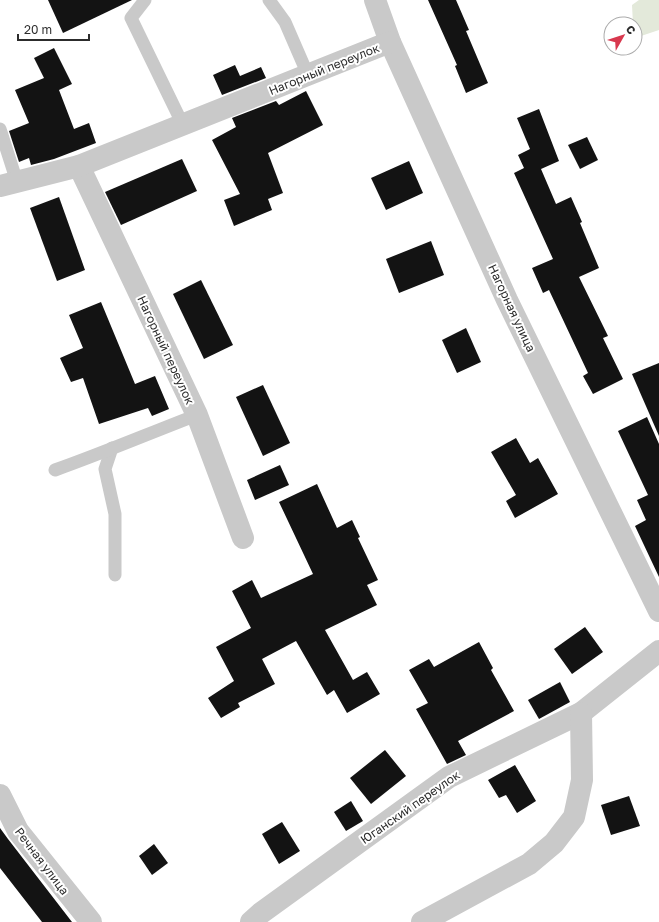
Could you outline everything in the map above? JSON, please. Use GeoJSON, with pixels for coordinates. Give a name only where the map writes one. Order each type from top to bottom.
{"type":"FeatureCollection","features":[{"type":"Feature","properties":{"kind":"street","name":"Нагорная улица"},"geometry":{"type":"LineString","coordinates":[[375,0],[390,42],[507,300],[659,611]]}},
{"type":"Feature","properties":{"kind":"street","name":"Нагорный переулок"},"geometry":{"type":"LineString","coordinates":[[8,184],[78,166],[390,42]]}},
{"type":"Feature","properties":{"kind":"street","name":"Нагорный переулок"},"geometry":{"type":"LineString","coordinates":[[78,166],[197,415],[243,538]]}},
{"type":"Feature","properties":{"kind":"street","name":"Юганский переулок"},"geometry":{"type":"LineString","coordinates":[[251,922],[261,913],[449,777],[581,713],[659,651]]}},
{"type":"Feature","properties":{"kind":"street"},"geometry":{"type":"LineString","coordinates":[[422,922],[529,864],[554,843],[574,817],[582,780],[581,713]]}},
{"type":"Feature","properties":{"kind":"street","name":"Речная улица"},"geometry":{"type":"LineString","coordinates":[[0,795],[18,831],[91,922]]}},
{"type":"Feature","properties":{"kind":"lane"},"geometry":{"type":"LineString","coordinates":[[145,0],[131,18],[183,125]]}},
{"type":"Feature","properties":{"kind":"lane"},"geometry":{"type":"LineString","coordinates":[[269,0],[285,22],[308,75]]}},
{"type":"Feature","properties":{"kind":"lane"},"geometry":{"type":"LineString","coordinates":[[0,129],[8,184]]}},
{"type":"Feature","properties":{"kind":"lane"},"geometry":{"type":"LineString","coordinates":[[55,470],[98,455],[112,448],[197,415]]}},
{"type":"Feature","properties":{"kind":"lane"},"geometry":{"type":"LineString","coordinates":[[112,448],[105,469],[115,514],[115,575]]}},
{"type":"Feature","properties":{"kind":"green space"},"geometry":{"type":"Polygon","coordinates":[[[639,0],[659,0],[659,30],[643,35],[643,16],[633,16],[632,5],[639,0]]]}},
{"type":"Feature","properties":{"kind":"building"},"geometry":{"type":"Polygon","coordinates":[[[48,0],[132,0],[63,33],[48,0]]]}},
{"type":"Feature","properties":{"kind":"building"},"geometry":{"type":"Polygon","coordinates":[[[428,0],[456,0],[469,30],[466,31],[488,83],[466,93],[455,66],[457,65],[428,0]]]}},
{"type":"Feature","properties":{"kind":"building"},"geometry":{"type":"Polygon","coordinates":[[[54,48],[72,84],[59,90],[74,129],[89,123],[96,143],[54,159],[31,165],[29,158],[19,162],[9,131],[29,123],[15,90],[44,78],[34,58],[54,48]]]}},
{"type":"Feature","properties":{"kind":"building"},"geometry":{"type":"Polygon","coordinates":[[[235,65],[240,76],[261,67],[266,78],[222,95],[213,75],[235,65]]]}},
{"type":"Feature","properties":{"kind":"building"},"geometry":{"type":"Polygon","coordinates":[[[306,91],[323,125],[268,153],[283,193],[268,199],[272,210],[234,226],[224,200],[240,194],[212,140],[236,127],[232,118],[276,101],[279,105],[306,91]]]}},
{"type":"Feature","properties":{"kind":"building"},"geometry":{"type":"Polygon","coordinates":[[[539,109],[559,161],[541,169],[556,204],[571,197],[582,222],[580,223],[599,268],[579,277],[608,336],[603,338],[623,379],[593,394],[583,376],[588,373],[549,290],[543,293],[532,268],[553,259],[514,173],[524,168],[518,155],[530,149],[517,118],[539,109]]]}},
{"type":"Feature","properties":{"kind":"building"},"geometry":{"type":"Polygon","coordinates":[[[587,137],[598,160],[580,169],[568,145],[587,137]]]}},
{"type":"Feature","properties":{"kind":"building"},"geometry":{"type":"Polygon","coordinates":[[[182,159],[197,191],[121,225],[105,192],[182,159]]]}},
{"type":"Feature","properties":{"kind":"building"},"geometry":{"type":"Polygon","coordinates":[[[409,161],[423,193],[386,210],[371,178],[409,161]]]}},
{"type":"Feature","properties":{"kind":"building"},"geometry":{"type":"Polygon","coordinates":[[[59,197],[85,270],[57,281],[30,208],[59,197]]]}},
{"type":"Feature","properties":{"kind":"building"},"geometry":{"type":"Polygon","coordinates":[[[431,241],[444,275],[399,293],[386,259],[431,241]]]}},
{"type":"Feature","properties":{"kind":"building"},"geometry":{"type":"Polygon","coordinates":[[[201,280],[233,345],[204,359],[173,294],[201,280]]]}},
{"type":"Feature","properties":{"kind":"building"},"geometry":{"type":"Polygon","coordinates":[[[101,302],[135,384],[155,376],[169,409],[152,416],[148,408],[99,424],[83,378],[71,382],[60,358],[83,348],[69,315],[101,302]]]}},
{"type":"Feature","properties":{"kind":"building"},"geometry":{"type":"Polygon","coordinates":[[[466,328],[481,362],[457,373],[442,340],[466,328]]]}},
{"type":"Feature","properties":{"kind":"building"},"geometry":{"type":"Polygon","coordinates":[[[659,363],[659,436],[632,374],[659,363]]]}},
{"type":"Feature","properties":{"kind":"building"},"geometry":{"type":"Polygon","coordinates":[[[263,385],[290,443],[263,456],[236,397],[263,385]]]}},
{"type":"Feature","properties":{"kind":"building"},"geometry":{"type":"Polygon","coordinates":[[[647,417],[659,444],[659,577],[635,526],[646,520],[637,500],[648,495],[618,431],[647,417]]]}},
{"type":"Feature","properties":{"kind":"building"},"geometry":{"type":"Polygon","coordinates":[[[516,438],[530,463],[538,458],[558,494],[515,518],[506,501],[516,495],[491,452],[516,438]]]}},
{"type":"Feature","properties":{"kind":"building"},"geometry":{"type":"Polygon","coordinates":[[[280,465],[289,485],[255,500],[247,480],[280,465]]]}},
{"type":"Feature","properties":{"kind":"building"},"geometry":{"type":"Polygon","coordinates":[[[317,484],[337,528],[352,520],[360,537],[358,538],[378,580],[367,585],[377,605],[325,630],[353,680],[367,672],[380,694],[347,713],[334,690],[327,695],[296,641],[262,659],[275,684],[238,703],[240,707],[221,718],[208,698],[234,681],[216,647],[251,628],[232,591],[252,580],[261,598],[313,574],[279,502],[317,484]]]}},
{"type":"Feature","properties":{"kind":"building"},"geometry":{"type":"Polygon","coordinates":[[[585,627],[603,652],[572,674],[554,649],[585,627]]]}},
{"type":"Feature","properties":{"kind":"building"},"geometry":{"type":"Polygon","coordinates":[[[479,642],[493,668],[491,670],[514,711],[458,741],[466,755],[447,764],[416,709],[428,703],[409,670],[429,659],[434,667],[479,642]]]}},
{"type":"Feature","properties":{"kind":"building"},"geometry":{"type":"Polygon","coordinates":[[[560,682],[570,702],[539,719],[528,700],[560,682]]]}},
{"type":"Feature","properties":{"kind":"building"},"geometry":{"type":"Polygon","coordinates":[[[385,750],[406,776],[371,804],[350,778],[385,750]]]}},
{"type":"Feature","properties":{"kind":"building"},"geometry":{"type":"Polygon","coordinates":[[[515,765],[536,801],[517,813],[506,795],[499,798],[488,780],[515,765]]]}},
{"type":"Feature","properties":{"kind":"building"},"geometry":{"type":"Polygon","coordinates":[[[629,796],[640,826],[611,835],[601,805],[629,796]]]}},
{"type":"Feature","properties":{"kind":"building"},"geometry":{"type":"Polygon","coordinates":[[[351,801],[363,821],[346,831],[334,812],[351,801]]]}},
{"type":"Feature","properties":{"kind":"building"},"geometry":{"type":"Polygon","coordinates":[[[282,822],[300,851],[279,864],[262,834],[282,822]]]}},
{"type":"Feature","properties":{"kind":"building"},"geometry":{"type":"Polygon","coordinates":[[[0,828],[72,922],[42,922],[0,868],[0,828]]]}},
{"type":"Feature","properties":{"kind":"building"},"geometry":{"type":"Polygon","coordinates":[[[154,844],[168,863],[152,875],[139,856],[154,844]]]}}]}
